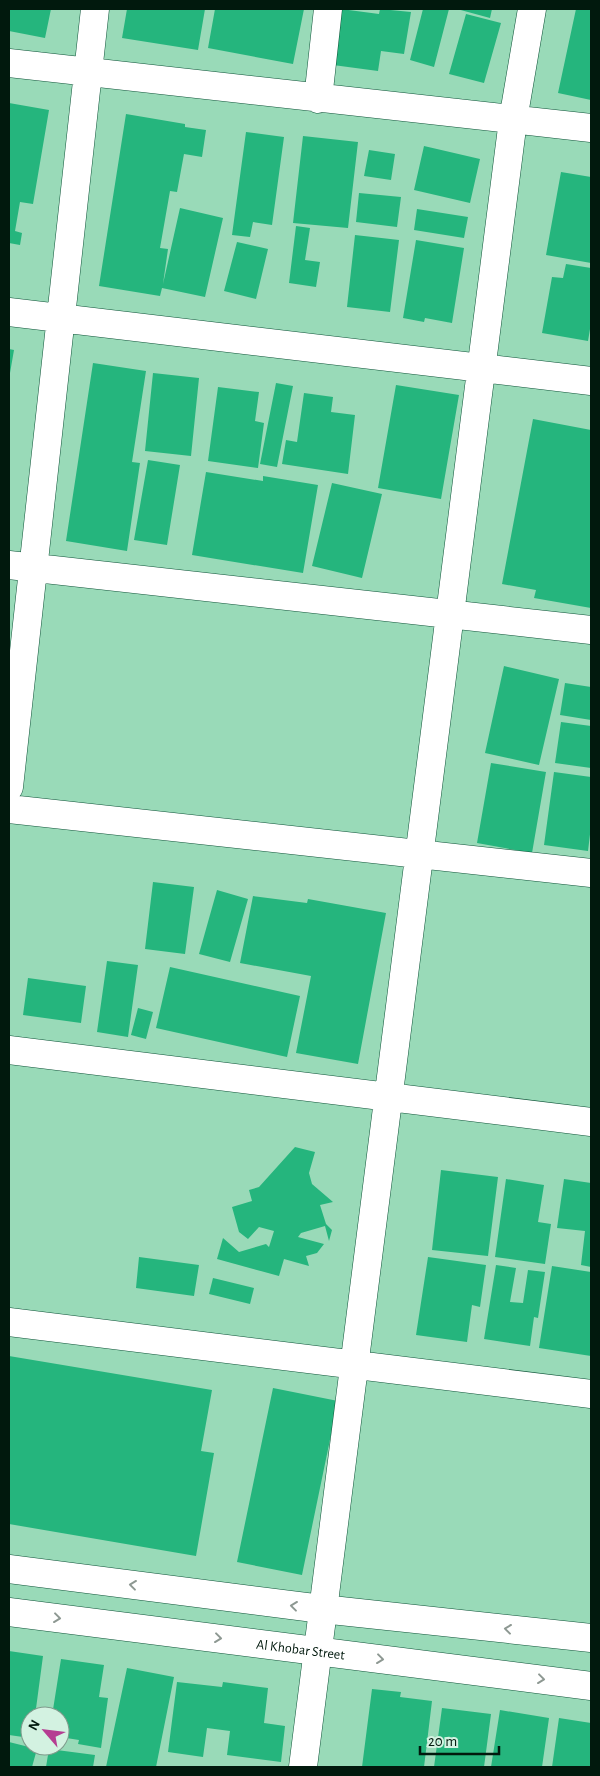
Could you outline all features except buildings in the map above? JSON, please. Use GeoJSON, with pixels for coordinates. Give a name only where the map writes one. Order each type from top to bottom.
{"type":"FeatureCollection","features":[{"type":"Feature","properties":{"kind":"street"},"geometry":{"type":"LineString","coordinates":[[9,787],[21,566],[60,317],[95,9]]}},
{"type":"Feature","properties":{"kind":"street"},"geometry":{"type":"LineString","coordinates":[[318,99],[328,9]]}},
{"type":"Feature","properties":{"kind":"street"},"geometry":{"type":"LineString","coordinates":[[303,1767],[513,120],[532,9]]}},
{"type":"Feature","properties":{"kind":"street"},"geometry":{"type":"LineString","coordinates":[[9,63],[87,74],[591,128]]}},
{"type":"Feature","properties":{"kind":"street"},"geometry":{"type":"LineString","coordinates":[[9,312],[591,381]]}},
{"type":"Feature","properties":{"kind":"street"},"geometry":{"type":"LineString","coordinates":[[21,566],[591,630]]}},
{"type":"Feature","properties":{"kind":"street"},"geometry":{"type":"LineString","coordinates":[[9,808],[591,873]]}},
{"type":"Feature","properties":{"kind":"street"},"geometry":{"type":"LineString","coordinates":[[9,1050],[591,1122]]}},
{"type":"Feature","properties":{"kind":"street"},"geometry":{"type":"LineString","coordinates":[[9,1322],[591,1394]]}},
{"type":"Feature","properties":{"kind":"street"},"geometry":{"type":"LineString","coordinates":[[9,1569],[322,1609],[591,1638]]}},
{"type":"Feature","properties":{"kind":"street","name":"Al Khobar Street"},"geometry":{"type":"LineString","coordinates":[[9,1612],[591,1686]]}}]}
